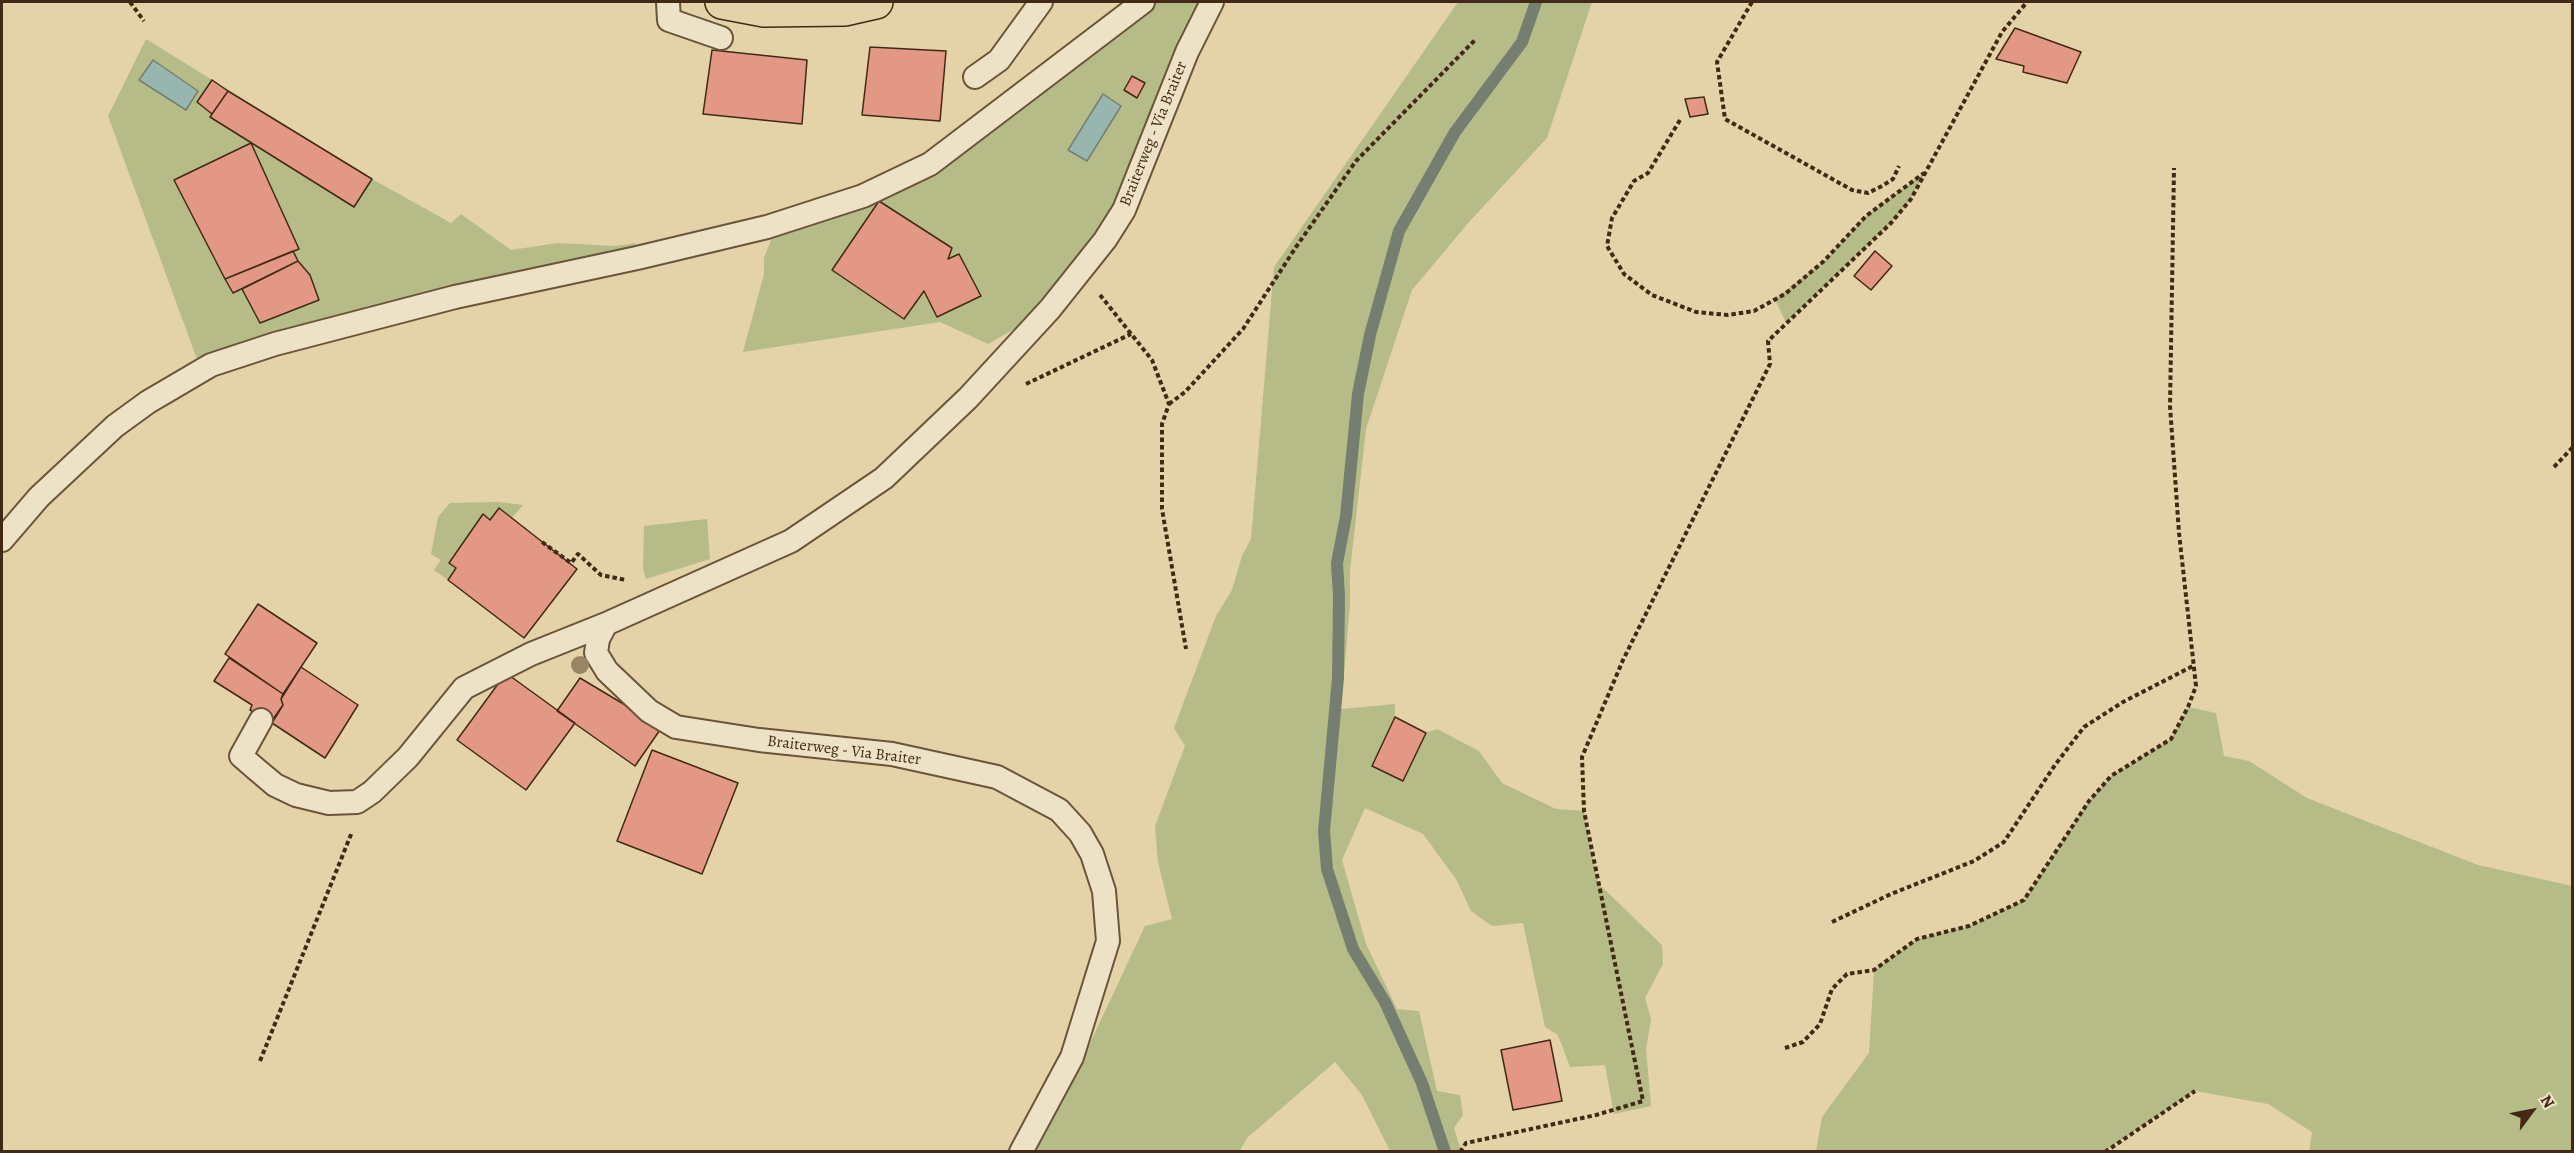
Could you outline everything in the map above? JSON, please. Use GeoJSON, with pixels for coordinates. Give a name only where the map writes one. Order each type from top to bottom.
{"type":"FeatureCollection","features":[{"type":"Feature","properties":{"kind":"main road"},"geometry":{"type":"LineString","coordinates":[[722,2],[764,10],[845,9],[876,2]]}},
{"type":"Feature","properties":{"kind":"lane"},"geometry":{"type":"LineString","coordinates":[[668,2],[669,20],[721,38]]}},
{"type":"Feature","properties":{"kind":"lane"},"geometry":{"type":"LineString","coordinates":[[975,77],[999,60],[1041,2]]}},
{"type":"Feature","properties":{"kind":"lane"},"geometry":{"type":"LineString","coordinates":[[2,540],[39,497],[115,426],[148,402],[211,365],[275,344],[454,297],[637,258],[767,227],[863,196],[930,164],[1143,2]]}},
{"type":"Feature","properties":{"kind":"lane","name":"Braiterweg - Via Braiter"},"geometry":{"type":"LineString","coordinates":[[357,802],[372,792],[408,757],[464,688],[531,654],[606,624],[791,542],[884,478],[968,398],[1050,309],[1081,271],[1124,210],[1187,52],[1212,2]]}},
{"type":"Feature","properties":{"kind":"lane","name":"Braiterweg - Via Braiter"},"geometry":{"type":"LineString","coordinates":[[606,624],[598,639],[596,653],[607,671],[650,711],[676,727],[759,740],[892,754],[997,777],[1059,810],[1080,833],[1092,854],[1104,891],[1108,941],[1072,1057],[1021,1152]]}},
{"type":"Feature","properties":{"kind":"lane"},"geometry":{"type":"LineString","coordinates":[[261,720],[241,756],[256,770],[274,785],[296,795],[329,803],[357,802]]}},
{"type":"Feature","properties":{"kind":"path"},"geometry":{"type":"LineString","coordinates":[[130,2],[144,21]]}},
{"type":"Feature","properties":{"kind":"path"},"geometry":{"type":"LineString","coordinates":[[1752,2],[1717,62],[1725,119],[1852,190],[1868,193],[1882,186],[1893,179],[1899,166]]}},
{"type":"Feature","properties":{"kind":"path"},"geometry":{"type":"LineString","coordinates":[[1460,1152],[1466,1143],[1643,1101],[1584,811],[1582,757],[1623,660],[1770,364],[1768,341],[1891,223],[1911,199],[2002,32],[2027,2]]}},
{"type":"Feature","properties":{"kind":"path"},"geometry":{"type":"LineString","coordinates":[[1186,649],[1162,509],[1162,424],[1169,404],[1185,392],[1243,330],[1296,246],[1356,161],[1475,40]]}},
{"type":"Feature","properties":{"kind":"path"},"geometry":{"type":"LineString","coordinates":[[1680,120],[1648,173],[1634,181],[1612,218],[1607,246],[1624,274],[1652,295],[1696,312],[1728,315],[1754,311],[1785,294],[1824,261],[1866,216],[1925,172]]}},
{"type":"Feature","properties":{"kind":"path"},"geometry":{"type":"LineString","coordinates":[[1785,1048],[1803,1042],[1820,1024],[1832,989],[1847,974],[1874,970],[1917,939],[1969,926],[2024,900],[2089,801],[2111,776],[2171,739],[2196,686],[2179,534],[2170,406],[2174,168]]}},
{"type":"Feature","properties":{"kind":"path"},"geometry":{"type":"LineString","coordinates":[[1081,271],[1152,360],[1169,404]]}},
{"type":"Feature","properties":{"kind":"path"},"geometry":{"type":"LineString","coordinates":[[1020,387],[1131,334]]}},
{"type":"Feature","properties":{"kind":"path"},"geometry":{"type":"LineString","coordinates":[[2554,467],[2572,448]]}},
{"type":"Feature","properties":{"kind":"path"},"geometry":{"type":"LineString","coordinates":[[542,542],[571,563],[578,554]]}},
{"type":"Feature","properties":{"kind":"path"},"geometry":{"type":"LineString","coordinates":[[1832,922],[1891,894],[1974,861],[2004,842],[2055,765],[2084,727],[2154,684],[2193,666]]}},
{"type":"Feature","properties":{"kind":"path"},"geometry":{"type":"LineString","coordinates":[[260,1061],[354,828],[357,802]]}},
{"type":"Feature","properties":{"kind":"path"},"geometry":{"type":"LineString","coordinates":[[2105,1152],[2195,1091]]}},
{"type":"Feature","properties":{"kind":"green space"},"geometry":{"type":"Polygon","coordinates":[[[1143,2],[1212,2],[1146,155],[1050,309],[988,344],[940,322],[743,352],[764,274],[764,258],[771,240],[767,227],[930,164],[1143,2]]]}},
{"type":"Feature","properties":{"kind":"green space"},"geometry":{"type":"Polygon","coordinates":[[[1458,2],[1592,2],[1547,138],[1469,222],[1412,290],[1366,429],[1350,571],[1350,604],[1341,709],[1395,704],[1395,717],[1372,766],[1402,780],[1426,733],[1437,729],[1479,751],[1502,783],[1556,809],[1584,811],[1598,883],[1662,945],[1663,964],[1645,998],[1651,1019],[1646,1049],[1651,1106],[1614,1114],[1605,1065],[1570,1067],[1558,1035],[1545,1027],[1523,923],[1492,926],[1471,911],[1456,879],[1423,834],[1365,808],[1342,860],[1366,944],[1397,1009],[1419,1011],[1437,1091],[1460,1095],[1463,1115],[1454,1128],[1461,1151],[1390,1151],[1362,1095],[1335,1062],[1247,1138],[1240,1151],[1029,1152],[1068,1090],[1145,926],[1172,919],[1158,862],[1155,826],[1185,746],[1174,728],[1216,616],[1232,590],[1242,556],[1251,539],[1274,267],[1458,2]]]}},
{"type":"Feature","properties":{"kind":"green space"},"geometry":{"type":"Polygon","coordinates":[[[146,39],[372,179],[451,223],[461,214],[511,250],[557,243],[616,246],[635,243],[637,258],[198,362],[108,116],[146,39]]]}},
{"type":"Feature","properties":{"kind":"green space"},"geometry":{"type":"Polygon","coordinates":[[[1925,172],[1911,199],[1891,223],[1786,323],[1775,299],[1824,261],[1866,216],[1925,172]]]}},
{"type":"Feature","properties":{"kind":"green space"},"geometry":{"type":"Polygon","coordinates":[[[499,502],[523,505],[512,518],[499,508],[490,520],[483,515],[449,562],[456,568],[448,580],[434,570],[441,560],[431,554],[438,517],[450,503],[499,502]]]}},
{"type":"Feature","properties":{"kind":"green space"},"geometry":{"type":"Polygon","coordinates":[[[707,519],[710,559],[646,579],[643,569],[644,526],[707,519]]]}},
{"type":"Feature","properties":{"kind":"green space"},"geometry":{"type":"Polygon","coordinates":[[[2188,707],[2216,713],[2224,756],[2249,761],[2307,798],[2478,865],[2572,886],[2572,1151],[2309,1151],[2312,1132],[2268,1104],[2195,1091],[2105,1151],[1816,1151],[1822,1117],[1869,1053],[1874,970],[1917,939],[1969,926],[2024,900],[2089,801],[2111,776],[2171,739],[2188,707]]]}},
{"type":"Feature","properties":{"kind":"water"},"geometry":{"type":"Polygon","coordinates":[[[153,60],[198,91],[186,110],[139,80],[153,60]]]}},
{"type":"Feature","properties":{"kind":"water"},"geometry":{"type":"Polygon","coordinates":[[[1103,94],[1121,106],[1087,161],[1068,150],[1103,94]]]}},
{"type":"Feature","properties":{"kind":"building"},"geometry":{"type":"Polygon","coordinates":[[[2015,28],[2081,52],[2067,83],[2023,72],[2024,66],[1996,59],[2015,28]]]}},
{"type":"Feature","properties":{"kind":"building"},"geometry":{"type":"Polygon","coordinates":[[[870,47],[946,51],[940,121],[862,115],[870,47]]]}},
{"type":"Feature","properties":{"kind":"building"},"geometry":{"type":"Polygon","coordinates":[[[712,50],[807,60],[802,124],[703,114],[712,50]]]}},
{"type":"Feature","properties":{"kind":"building"},"geometry":{"type":"Polygon","coordinates":[[[1132,76],[1145,83],[1137,98],[1124,90],[1132,76]]]}},
{"type":"Feature","properties":{"kind":"building"},"geometry":{"type":"Polygon","coordinates":[[[212,80],[228,91],[212,114],[197,102],[212,80]]]}},
{"type":"Feature","properties":{"kind":"building"},"geometry":{"type":"Polygon","coordinates":[[[228,91],[372,179],[354,207],[210,117],[228,91]]]}},
{"type":"Feature","properties":{"kind":"building"},"geometry":{"type":"Polygon","coordinates":[[[1704,97],[1708,114],[1690,117],[1685,99],[1704,97]]]}},
{"type":"Feature","properties":{"kind":"building"},"geometry":{"type":"Polygon","coordinates":[[[251,143],[299,249],[225,279],[174,180],[251,143]]]}},
{"type":"Feature","properties":{"kind":"building"},"geometry":{"type":"Polygon","coordinates":[[[879,201],[952,248],[948,259],[959,254],[981,296],[937,317],[924,291],[904,319],[832,270],[879,201]]]}},
{"type":"Feature","properties":{"kind":"building"},"geometry":{"type":"Polygon","coordinates":[[[293,251],[298,261],[233,293],[225,279],[293,251]]]}},
{"type":"Feature","properties":{"kind":"building"},"geometry":{"type":"Polygon","coordinates":[[[1875,251],[1892,266],[1871,290],[1854,276],[1875,251]]]}},
{"type":"Feature","properties":{"kind":"building"},"geometry":{"type":"Polygon","coordinates":[[[298,261],[310,275],[319,300],[260,323],[242,289],[298,261]]]}},
{"type":"Feature","properties":{"kind":"building"},"geometry":{"type":"Polygon","coordinates":[[[499,508],[577,569],[524,638],[448,580],[456,568],[449,563],[483,514],[490,520],[499,508]]]}},
{"type":"Feature","properties":{"kind":"building"},"geometry":{"type":"Polygon","coordinates":[[[258,604],[317,643],[283,694],[225,654],[258,604]]]}},
{"type":"Feature","properties":{"kind":"building"},"geometry":{"type":"Polygon","coordinates":[[[229,658],[283,694],[281,699],[283,705],[271,722],[250,710],[252,705],[214,681],[229,658]]]}},
{"type":"Feature","properties":{"kind":"building"},"geometry":{"type":"Polygon","coordinates":[[[301,667],[358,705],[325,758],[272,723],[283,705],[281,699],[301,667]]]}},
{"type":"Feature","properties":{"kind":"building"},"geometry":{"type":"Polygon","coordinates":[[[506,673],[575,723],[526,790],[457,740],[506,673]]]}},
{"type":"Feature","properties":{"kind":"building"},"geometry":{"type":"Polygon","coordinates":[[[580,678],[662,727],[635,766],[557,711],[580,678]]]}},
{"type":"Feature","properties":{"kind":"building"},"geometry":{"type":"Polygon","coordinates":[[[1395,717],[1426,733],[1403,781],[1372,766],[1395,717]]]}},
{"type":"Feature","properties":{"kind":"building"},"geometry":{"type":"Polygon","coordinates":[[[652,750],[738,783],[702,874],[617,841],[652,750]]]}},
{"type":"Feature","properties":{"kind":"building"},"geometry":{"type":"Polygon","coordinates":[[[1550,1040],[1562,1101],[1513,1110],[1501,1050],[1550,1040]]]}},
{"type":"Feature","properties":{"kind":"waterway"},"geometry":{"type":"LineString","coordinates":[[1445,1152],[1422,1083],[1385,1002],[1353,949],[1327,869],[1324,831],[1338,678],[1337,563],[1346,516],[1358,394],[1370,335],[1399,231],[1455,132],[1522,42],[1536,2]]}}]}
